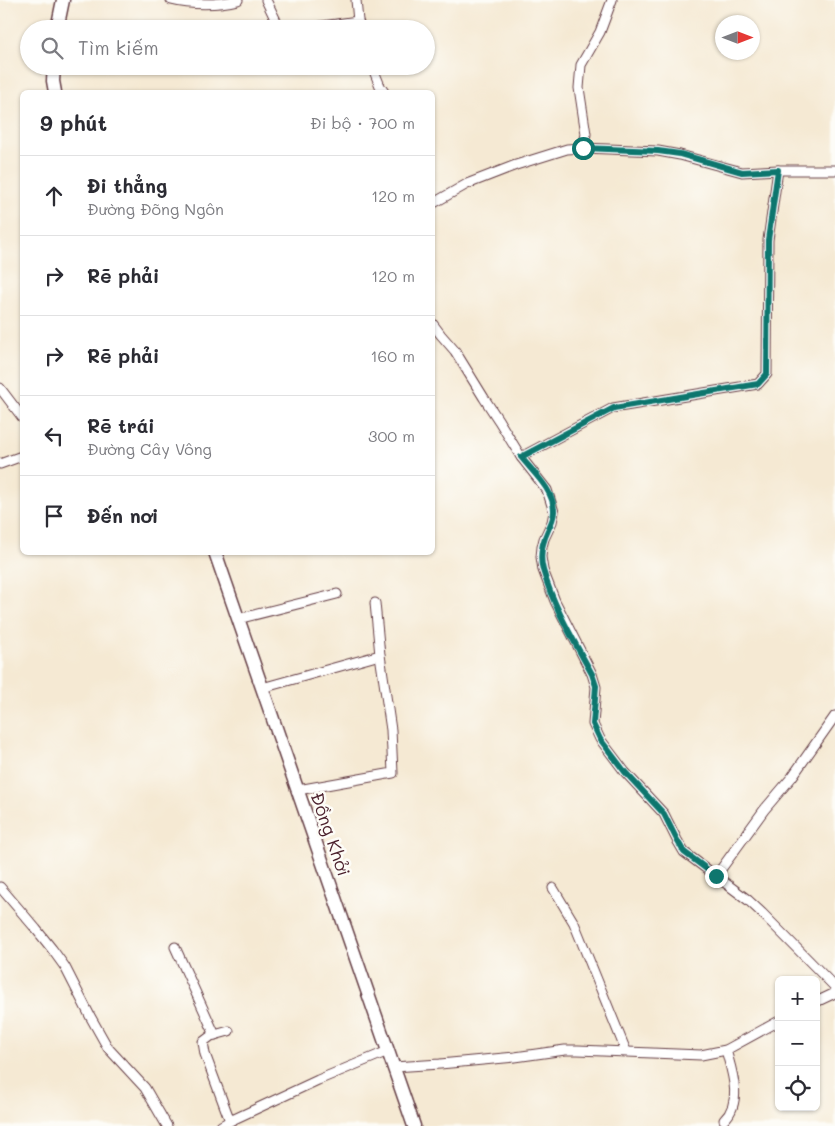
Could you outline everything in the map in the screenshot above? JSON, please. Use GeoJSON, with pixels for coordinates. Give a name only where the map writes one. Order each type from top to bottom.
{"type":"FeatureCollection","features":[{"type":"Feature","properties":{"kind":"main road"},"geometry":{"type":"LineString","coordinates":[[59,20],[63,0]]}},
{"type":"Feature","properties":{"kind":"main road"},"geometry":{"type":"LineString","coordinates":[[53,75],[54,90]]}},
{"type":"Feature","properties":{"kind":"main road","name":"Đồng Khởi"},"geometry":{"type":"LineString","coordinates":[[216,555],[414,1126]]}},
{"type":"Feature","properties":{"kind":"street"},"geometry":{"type":"LineString","coordinates":[[171,0],[189,3],[238,0]]}},
{"type":"Feature","properties":{"kind":"street"},"geometry":{"type":"LineString","coordinates":[[266,0],[276,20]]}},
{"type":"Feature","properties":{"kind":"street"},"geometry":{"type":"LineString","coordinates":[[356,0],[358,20]]}},
{"type":"Feature","properties":{"kind":"street"},"geometry":{"type":"LineString","coordinates":[[583,148],[586,134],[579,88],[581,65],[600,32],[612,0]]}},
{"type":"Feature","properties":{"kind":"street"},"geometry":{"type":"LineString","coordinates":[[376,75],[383,90]]}},
{"type":"Feature","properties":{"kind":"street"},"geometry":{"type":"LineString","coordinates":[[435,202],[467,184],[516,164],[567,149],[658,151],[680,154],[742,172],[835,170]]}},
{"type":"Feature","properties":{"kind":"street"},"geometry":{"type":"LineString","coordinates":[[521,457],[614,408],[758,384],[767,374],[768,240],[778,170]]}},
{"type":"Feature","properties":{"kind":"street"},"geometry":{"type":"LineString","coordinates":[[435,326],[459,357],[521,457],[547,490],[551,500],[554,512],[542,547],[543,570],[555,601],[592,674],[596,686],[593,724],[600,739],[625,772],[664,814],[684,852],[762,913],[835,986]]}},
{"type":"Feature","properties":{"kind":"street"},"geometry":{"type":"LineString","coordinates":[[435,339],[441,335]]}},
{"type":"Feature","properties":{"kind":"street"},"geometry":{"type":"LineString","coordinates":[[0,388],[20,414]]}},
{"type":"Feature","properties":{"kind":"street"},"geometry":{"type":"LineString","coordinates":[[0,464],[20,457]]}},
{"type":"Feature","properties":{"kind":"street"},"geometry":{"type":"LineString","coordinates":[[238,619],[337,594]]}},
{"type":"Feature","properties":{"kind":"street"},"geometry":{"type":"LineString","coordinates":[[298,790],[393,773],[391,730],[380,655],[375,602]]}},
{"type":"Feature","properties":{"kind":"street"},"geometry":{"type":"LineString","coordinates":[[262,688],[380,655]]}},
{"type":"Feature","properties":{"kind":"street"},"geometry":{"type":"LineString","coordinates":[[716,876],[764,810],[798,770],[835,716]]}},
{"type":"Feature","properties":{"kind":"street"},"geometry":{"type":"LineString","coordinates":[[0,887],[65,967],[108,1048],[145,1088],[167,1126]]}},
{"type":"Feature","properties":{"kind":"street"},"geometry":{"type":"LineString","coordinates":[[553,888],[574,923],[626,1051]]}},
{"type":"Feature","properties":{"kind":"street"},"geometry":{"type":"LineString","coordinates":[[175,947],[215,1035]]}},
{"type":"Feature","properties":{"kind":"street"},"geometry":{"type":"LineString","coordinates":[[820,1000],[835,993]]}},
{"type":"Feature","properties":{"kind":"street"},"geometry":{"type":"LineString","coordinates":[[394,1066],[515,1058],[565,1050],[701,1055],[726,1050],[775,1023]]}},
{"type":"Feature","properties":{"kind":"street"},"geometry":{"type":"LineString","coordinates":[[228,1031],[215,1035],[203,1042],[205,1054],[230,1121]]}},
{"type":"Feature","properties":{"kind":"street"},"geometry":{"type":"LineString","coordinates":[[724,1120],[729,1116],[735,1094],[726,1050]]}},
{"type":"Feature","properties":{"kind":"street"},"geometry":{"type":"LineString","coordinates":[[221,1126],[318,1080],[388,1051]]}},
{"type":"Feature","properties":{"kind":"route"},"geometry":{"type":"LineString","coordinates":[[583,148],[658,151],[680,154],[742,172],[778,170],[768,240],[767,374],[758,384],[614,408],[521,457],[547,490],[551,500],[554,512],[542,547],[543,570],[555,601],[592,674],[596,686],[593,724],[596,732],[625,772],[664,814],[684,852],[716,876]]}}]}
